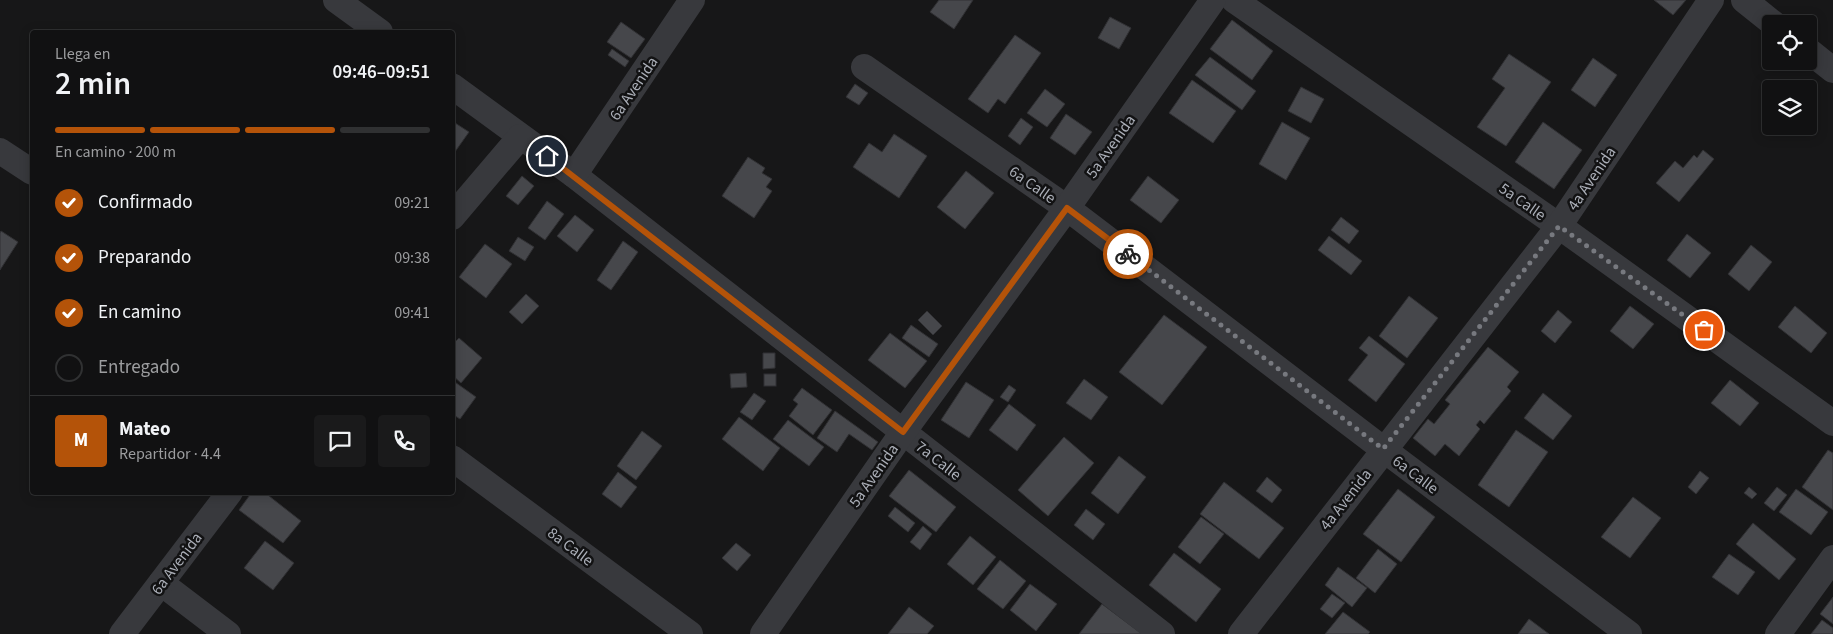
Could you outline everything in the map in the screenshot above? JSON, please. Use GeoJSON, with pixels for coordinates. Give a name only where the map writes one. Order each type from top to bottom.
{"type":"FeatureCollection","features":[{"type":"Feature","properties":{"kind":"street"},"geometry":{"type":"LineString","coordinates":[[336,0],[377,30]]}},
{"type":"Feature","properties":{"kind":"street","name":"6a Avenida"},"geometry":{"type":"LineString","coordinates":[[574,175],[692,0]]}},
{"type":"Feature","properties":{"kind":"street","name":"5a Avenida"},"geometry":{"type":"LineString","coordinates":[[763,634],[903,432],[1067,208],[1213,0]]}},
{"type":"Feature","properties":{"kind":"street","name":"5a Calle"},"geometry":{"type":"LineString","coordinates":[[1234,0],[1559,226],[1833,424]]}},
{"type":"Feature","properties":{"kind":"street","name":"4a Avenida"},"geometry":{"type":"LineString","coordinates":[[1241,634],[1383,449],[1559,226],[1711,0]]}},
{"type":"Feature","properties":{"kind":"street"},"geometry":{"type":"LineString","coordinates":[[1744,0],[1763,15]]}},
{"type":"Feature","properties":{"kind":"street"},"geometry":{"type":"LineString","coordinates":[[1817,57],[1833,70]]}},
{"type":"Feature","properties":{"kind":"street","name":"6a Calle"},"geometry":{"type":"LineString","coordinates":[[864,67],[1067,208],[1629,634]]}},
{"type":"Feature","properties":{"kind":"street","name":"7a Calle"},"geometry":{"type":"LineString","coordinates":[[455,88],[574,175],[1162,634]]}},
{"type":"Feature","properties":{"kind":"street"},"geometry":{"type":"LineString","coordinates":[[455,213],[520,137]]}},
{"type":"Feature","properties":{"kind":"street"},"geometry":{"type":"LineString","coordinates":[[0,151],[30,171]]}},
{"type":"Feature","properties":{"kind":"street","name":"8a Calle"},"geometry":{"type":"LineString","coordinates":[[455,460],[690,634]]}},
{"type":"Feature","properties":{"kind":"street","name":"6a Avenida"},"geometry":{"type":"LineString","coordinates":[[122,634],[228,495]]}},
{"type":"Feature","properties":{"kind":"street"},"geometry":{"type":"LineString","coordinates":[[1778,634],[1833,558]]}},
{"type":"Feature","properties":{"kind":"street"},"geometry":{"type":"LineString","coordinates":[[161,583],[228,634]]}},
{"type":"Feature","properties":{"kind":"building"},"geometry":{"type":"Polygon","coordinates":[[[939,0],[973,0],[954,29],[930,12],[939,0]]]}},
{"type":"Feature","properties":{"kind":"building"},"geometry":{"type":"Polygon","coordinates":[[[1654,0],[1686,0],[1673,15],[1654,0]]]}},
{"type":"Feature","properties":{"kind":"building"},"geometry":{"type":"Polygon","coordinates":[[[1110,17],[1131,28],[1119,49],[1098,38],[1110,17]]]}},
{"type":"Feature","properties":{"kind":"building"},"geometry":{"type":"Polygon","coordinates":[[[1232,20],[1273,51],[1252,80],[1210,49],[1232,20]]]}},
{"type":"Feature","properties":{"kind":"building"},"geometry":{"type":"Polygon","coordinates":[[[621,22],[645,39],[631,58],[607,42],[621,22]]]}},
{"type":"Feature","properties":{"kind":"building"},"geometry":{"type":"Polygon","coordinates":[[[1015,35],[1041,53],[1005,104],[998,99],[988,113],[968,99],[1015,35]]]}},
{"type":"Feature","properties":{"kind":"building"},"geometry":{"type":"Polygon","coordinates":[[[612,49],[629,61],[625,67],[608,55],[612,49]]]}},
{"type":"Feature","properties":{"kind":"building"},"geometry":{"type":"Polygon","coordinates":[[[1509,54],[1551,82],[1506,146],[1477,127],[1505,88],[1492,79],[1509,54]]]}},
{"type":"Feature","properties":{"kind":"building"},"geometry":{"type":"Polygon","coordinates":[[[1210,57],[1256,91],[1242,110],[1195,75],[1210,57]]]}},
{"type":"Feature","properties":{"kind":"building"},"geometry":{"type":"Polygon","coordinates":[[[1593,58],[1617,75],[1595,107],[1571,90],[1593,58]]]}},
{"type":"Feature","properties":{"kind":"building"},"geometry":{"type":"Polygon","coordinates":[[[1192,80],[1236,111],[1213,143],[1169,113],[1192,80]]]}},
{"type":"Feature","properties":{"kind":"building"},"geometry":{"type":"Polygon","coordinates":[[[855,84],[868,93],[859,105],[846,97],[855,84]]]}},
{"type":"Feature","properties":{"kind":"building"},"geometry":{"type":"Polygon","coordinates":[[[1301,87],[1324,99],[1311,123],[1288,111],[1301,87]]]}},
{"type":"Feature","properties":{"kind":"building"},"geometry":{"type":"Polygon","coordinates":[[[1045,89],[1065,104],[1047,127],[1027,113],[1045,89]]]}},
{"type":"Feature","properties":{"kind":"building"},"geometry":{"type":"Polygon","coordinates":[[[1066,114],[1092,132],[1075,155],[1050,138],[1066,114]]]}},
{"type":"Feature","properties":{"kind":"building"},"geometry":{"type":"Polygon","coordinates":[[[1021,118],[1033,127],[1020,145],[1008,136],[1021,118]]]}},
{"type":"Feature","properties":{"kind":"building"},"geometry":{"type":"Polygon","coordinates":[[[1282,122],[1310,138],[1286,180],[1259,164],[1282,122]]]}},
{"type":"Feature","properties":{"kind":"building"},"geometry":{"type":"Polygon","coordinates":[[[1543,122],[1582,150],[1554,189],[1515,162],[1543,122]]]}},
{"type":"Feature","properties":{"kind":"building"},"geometry":{"type":"Polygon","coordinates":[[[455,123],[469,132],[455,152],[455,123]]]}},
{"type":"Feature","properties":{"kind":"building"},"geometry":{"type":"Polygon","coordinates":[[[894,134],[927,156],[899,198],[853,167],[869,143],[882,152],[894,134]]]}},
{"type":"Feature","properties":{"kind":"building"},"geometry":{"type":"Polygon","coordinates":[[[1703,150],[1714,159],[1679,202],[1656,183],[1675,161],[1683,168],[1694,155],[1697,158],[1703,150]]]}},
{"type":"Feature","properties":{"kind":"building"},"geometry":{"type":"Polygon","coordinates":[[[748,157],[765,168],[762,173],[772,179],[766,187],[772,191],[754,218],[722,196],[748,157]]]}},
{"type":"Feature","properties":{"kind":"building"},"geometry":{"type":"Polygon","coordinates":[[[966,171],[994,193],[965,229],[937,207],[966,171]]]}},
{"type":"Feature","properties":{"kind":"building"},"geometry":{"type":"Polygon","coordinates":[[[522,176],[534,186],[518,205],[506,196],[522,176]]]}},
{"type":"Feature","properties":{"kind":"building"},"geometry":{"type":"Polygon","coordinates":[[[1148,176],[1179,200],[1161,223],[1130,200],[1148,176]]]}},
{"type":"Feature","properties":{"kind":"building"},"geometry":{"type":"Polygon","coordinates":[[[547,201],[564,214],[545,240],[528,228],[547,201]]]}},
{"type":"Feature","properties":{"kind":"building"},"geometry":{"type":"Polygon","coordinates":[[[575,215],[594,230],[577,252],[557,236],[575,215]]]}},
{"type":"Feature","properties":{"kind":"building"},"geometry":{"type":"Polygon","coordinates":[[[1341,217],[1359,231],[1349,244],[1331,230],[1341,217]]]}},
{"type":"Feature","properties":{"kind":"building"},"geometry":{"type":"Polygon","coordinates":[[[1,231],[18,242],[0,270],[0,233],[1,231]]]}},
{"type":"Feature","properties":{"kind":"building"},"geometry":{"type":"Polygon","coordinates":[[[1687,234],[1711,253],[1690,278],[1667,260],[1687,234]]]}},
{"type":"Feature","properties":{"kind":"building"},"geometry":{"type":"Polygon","coordinates":[[[1329,236],[1362,261],[1351,275],[1318,250],[1329,236]]]}},
{"type":"Feature","properties":{"kind":"building"},"geometry":{"type":"Polygon","coordinates":[[[518,237],[534,247],[525,261],[509,251],[518,237]]]}},
{"type":"Feature","properties":{"kind":"building"},"geometry":{"type":"Polygon","coordinates":[[[623,241],[638,252],[611,290],[597,280],[623,241]]]}},
{"type":"Feature","properties":{"kind":"building"},"geometry":{"type":"Polygon","coordinates":[[[485,244],[512,264],[486,298],[459,277],[485,244]]]}},
{"type":"Feature","properties":{"kind":"building"},"geometry":{"type":"Polygon","coordinates":[[[1751,245],[1772,262],[1749,291],[1728,274],[1751,245]]]}},
{"type":"Feature","properties":{"kind":"building"},"geometry":{"type":"Polygon","coordinates":[[[526,294],[539,306],[522,324],[509,312],[526,294]]]}},
{"type":"Feature","properties":{"kind":"building"},"geometry":{"type":"Polygon","coordinates":[[[1409,296],[1438,318],[1407,358],[1379,336],[1409,296]]]}},
{"type":"Feature","properties":{"kind":"building"},"geometry":{"type":"Polygon","coordinates":[[[1630,306],[1654,324],[1633,349],[1610,331],[1630,306]]]}},
{"type":"Feature","properties":{"kind":"building"},"geometry":{"type":"Polygon","coordinates":[[[1795,306],[1827,333],[1811,353],[1778,327],[1795,306]]]}},
{"type":"Feature","properties":{"kind":"building"},"geometry":{"type":"Polygon","coordinates":[[[1558,310],[1572,322],[1555,343],[1541,331],[1558,310]]]}},
{"type":"Feature","properties":{"kind":"building"},"geometry":{"type":"Polygon","coordinates":[[[927,311],[942,326],[933,335],[918,320],[927,311]]]}},
{"type":"Feature","properties":{"kind":"building"},"geometry":{"type":"Polygon","coordinates":[[[1164,315],[1207,347],[1162,405],[1119,372],[1164,315]]]}},
{"type":"Feature","properties":{"kind":"building"},"geometry":{"type":"Polygon","coordinates":[[[911,325],[938,344],[929,357],[902,338],[911,325]]]}},
{"type":"Feature","properties":{"kind":"building"},"geometry":{"type":"Polygon","coordinates":[[[890,333],[927,361],[905,388],[868,360],[890,333]]]}},
{"type":"Feature","properties":{"kind":"building"},"geometry":{"type":"Polygon","coordinates":[[[1369,336],[1405,364],[1376,402],[1348,380],[1368,355],[1359,348],[1369,336]]]}},
{"type":"Feature","properties":{"kind":"building"},"geometry":{"type":"Polygon","coordinates":[[[459,338],[482,358],[461,383],[455,378],[455,342],[459,338]]]}},
{"type":"Feature","properties":{"kind":"building"},"geometry":{"type":"Polygon","coordinates":[[[1488,347],[1519,372],[1507,387],[1511,391],[1484,424],[1480,420],[1476,425],[1480,429],[1459,456],[1445,444],[1435,456],[1413,438],[1428,419],[1434,424],[1450,404],[1445,400],[1488,347]]]}},
{"type":"Feature","properties":{"kind":"building"},"geometry":{"type":"Polygon","coordinates":[[[763,353],[775,353],[775,368],[763,369],[763,353]]]}},
{"type":"Feature","properties":{"kind":"building"},"geometry":{"type":"Polygon","coordinates":[[[746,373],[747,387],[731,388],[730,374],[746,373]]]}},
{"type":"Feature","properties":{"kind":"building"},"geometry":{"type":"Polygon","coordinates":[[[764,374],[776,374],[776,386],[764,386],[764,374]]]}},
{"type":"Feature","properties":{"kind":"building"},"geometry":{"type":"Polygon","coordinates":[[[1084,379],[1108,397],[1091,420],[1066,403],[1084,379]]]}},
{"type":"Feature","properties":{"kind":"building"},"geometry":{"type":"Polygon","coordinates":[[[1730,380],[1759,403],[1740,426],[1711,403],[1730,380]]]}},
{"type":"Feature","properties":{"kind":"building"},"geometry":{"type":"Polygon","coordinates":[[[455,382],[476,397],[460,419],[455,416],[455,382]]]}},
{"type":"Feature","properties":{"kind":"building"},"geometry":{"type":"Polygon","coordinates":[[[966,382],[994,400],[969,438],[941,420],[966,382]]]}},
{"type":"Feature","properties":{"kind":"building"},"geometry":{"type":"Polygon","coordinates":[[[1009,385],[1016,390],[1008,402],[1000,397],[1009,385]]]}},
{"type":"Feature","properties":{"kind":"building"},"geometry":{"type":"Polygon","coordinates":[[[802,388],[832,410],[813,435],[789,416],[798,404],[793,400],[802,388]]]}},
{"type":"Feature","properties":{"kind":"building"},"geometry":{"type":"Polygon","coordinates":[[[754,393],[766,401],[752,420],[740,412],[754,393]]]}},
{"type":"Feature","properties":{"kind":"building"},"geometry":{"type":"Polygon","coordinates":[[[1543,393],[1572,416],[1553,440],[1524,418],[1543,393]]]}},
{"type":"Feature","properties":{"kind":"building"},"geometry":{"type":"Polygon","coordinates":[[[1009,404],[1036,425],[1017,451],[989,430],[1009,404]]]}},
{"type":"Feature","properties":{"kind":"building"},"geometry":{"type":"Polygon","coordinates":[[[835,411],[878,442],[872,450],[849,434],[837,452],[817,438],[835,411]]]}},
{"type":"Feature","properties":{"kind":"building"},"geometry":{"type":"Polygon","coordinates":[[[739,417],[780,448],[763,471],[722,439],[739,417]]]}},
{"type":"Feature","properties":{"kind":"building"},"geometry":{"type":"Polygon","coordinates":[[[788,420],[824,447],[809,466],[773,439],[788,420]]]}},
{"type":"Feature","properties":{"kind":"building"},"geometry":{"type":"Polygon","coordinates":[[[1516,430],[1548,452],[1509,507],[1478,485],[1516,430]]]}},
{"type":"Feature","properties":{"kind":"building"},"geometry":{"type":"Polygon","coordinates":[[[642,431],[662,446],[636,480],[617,466],[642,431]]]}},
{"type":"Feature","properties":{"kind":"building"},"geometry":{"type":"Polygon","coordinates":[[[1064,437],[1094,463],[1048,516],[1018,490],[1064,437]]]}},
{"type":"Feature","properties":{"kind":"building"},"geometry":{"type":"Polygon","coordinates":[[[1828,450],[1833,453],[1833,510],[1802,487],[1828,450]]]}},
{"type":"Feature","properties":{"kind":"building"},"geometry":{"type":"Polygon","coordinates":[[[1119,456],[1146,477],[1118,514],[1091,493],[1119,456]]]}},
{"type":"Feature","properties":{"kind":"building"},"geometry":{"type":"Polygon","coordinates":[[[909,470],[956,507],[936,532],[889,496],[909,470]]]}},
{"type":"Feature","properties":{"kind":"building"},"geometry":{"type":"Polygon","coordinates":[[[1700,471],[1709,478],[1696,494],[1688,487],[1700,471]]]}},
{"type":"Feature","properties":{"kind":"building"},"geometry":{"type":"Polygon","coordinates":[[[618,472],[637,487],[621,508],[602,494],[618,472]]]}},
{"type":"Feature","properties":{"kind":"building"},"geometry":{"type":"Polygon","coordinates":[[[1267,477],[1282,490],[1272,503],[1256,491],[1267,477]]]}},
{"type":"Feature","properties":{"kind":"building"},"geometry":{"type":"Polygon","coordinates":[[[1224,482],[1284,528],[1259,559],[1200,514],[1224,482]]]}},
{"type":"Feature","properties":{"kind":"building"},"geometry":{"type":"Polygon","coordinates":[[[1749,487],[1757,494],[1752,499],[1744,493],[1749,487]]]}},
{"type":"Feature","properties":{"kind":"building"},"geometry":{"type":"Polygon","coordinates":[[[1777,487],[1787,495],[1774,511],[1764,503],[1777,487]]]}},
{"type":"Feature","properties":{"kind":"building"},"geometry":{"type":"Polygon","coordinates":[[[1398,489],[1435,517],[1401,562],[1363,534],[1398,489]]]}},
{"type":"Feature","properties":{"kind":"building"},"geometry":{"type":"Polygon","coordinates":[[[1796,489],[1828,512],[1811,535],[1779,512],[1796,489]]]}},
{"type":"Feature","properties":{"kind":"building"},"geometry":{"type":"Polygon","coordinates":[[[250,495],[268,495],[301,521],[283,543],[239,510],[250,495]]]}},
{"type":"Feature","properties":{"kind":"building"},"geometry":{"type":"Polygon","coordinates":[[[1633,497],[1661,518],[1630,558],[1601,537],[1633,497]]]}},
{"type":"Feature","properties":{"kind":"building"},"geometry":{"type":"Polygon","coordinates":[[[895,507],[915,523],[908,532],[888,516],[895,507]]]}},
{"type":"Feature","properties":{"kind":"building"},"geometry":{"type":"Polygon","coordinates":[[[1086,509],[1105,524],[1093,540],[1074,525],[1086,509]]]}},
{"type":"Feature","properties":{"kind":"building"},"geometry":{"type":"Polygon","coordinates":[[[1201,517],[1224,534],[1200,564],[1178,547],[1201,517]]]}},
{"type":"Feature","properties":{"kind":"building"},"geometry":{"type":"Polygon","coordinates":[[[1753,523],[1796,559],[1779,580],[1736,544],[1753,523]]]}},
{"type":"Feature","properties":{"kind":"building"},"geometry":{"type":"Polygon","coordinates":[[[923,526],[932,534],[920,550],[910,542],[923,526]]]}},
{"type":"Feature","properties":{"kind":"building"},"geometry":{"type":"Polygon","coordinates":[[[970,536],[996,557],[973,585],[947,564],[970,536]]]}},
{"type":"Feature","properties":{"kind":"building"},"geometry":{"type":"Polygon","coordinates":[[[265,541],[294,563],[273,590],[244,568],[265,541]]]}},
{"type":"Feature","properties":{"kind":"building"},"geometry":{"type":"Polygon","coordinates":[[[736,543],[751,555],[737,571],[722,558],[736,543]]]}},
{"type":"Feature","properties":{"kind":"building"},"geometry":{"type":"Polygon","coordinates":[[[1378,549],[1397,564],[1375,593],[1356,578],[1378,549]]]}},
{"type":"Feature","properties":{"kind":"building"},"geometry":{"type":"Polygon","coordinates":[[[1174,553],[1221,589],[1196,622],[1149,585],[1174,553]]]}},
{"type":"Feature","properties":{"kind":"building"},"geometry":{"type":"Polygon","coordinates":[[[1729,554],[1755,572],[1738,595],[1712,577],[1729,554]]]}},
{"type":"Feature","properties":{"kind":"building"},"geometry":{"type":"Polygon","coordinates":[[[1000,560],[1026,581],[1003,609],[977,589],[1000,560]]]}},
{"type":"Feature","properties":{"kind":"building"},"geometry":{"type":"Polygon","coordinates":[[[1338,567],[1367,588],[1352,607],[1325,585],[1338,567]]]}},
{"type":"Feature","properties":{"kind":"building"},"geometry":{"type":"Polygon","coordinates":[[[1030,584],[1057,604],[1036,631],[1010,610],[1030,584]]]}},
{"type":"Feature","properties":{"kind":"building"},"geometry":{"type":"Polygon","coordinates":[[[1332,594],[1345,603],[1332,618],[1320,609],[1332,594]]]}},
{"type":"Feature","properties":{"kind":"building"},"geometry":{"type":"Polygon","coordinates":[[[1833,597],[1833,624],[1820,614],[1833,597]]]}},
{"type":"Feature","properties":{"kind":"building"},"geometry":{"type":"Polygon","coordinates":[[[1102,604],[1142,634],[1079,634],[1102,604]]]}},
{"type":"Feature","properties":{"kind":"building"},"geometry":{"type":"Polygon","coordinates":[[[909,607],[934,626],[927,634],[888,634],[909,607]]]}},
{"type":"Feature","properties":{"kind":"building"},"geometry":{"type":"Polygon","coordinates":[[[1343,612],[1370,632],[1368,634],[1325,634],[1343,612]]]}},
{"type":"Feature","properties":{"kind":"building"},"geometry":{"type":"Polygon","coordinates":[[[1529,619],[1549,634],[1518,634],[1529,619]]]}},
{"type":"Feature","properties":{"kind":"building"},"geometry":{"type":"Polygon","coordinates":[[[1822,620],[1833,628],[1833,634],[1811,634],[1822,620]]]}},
{"type":"Feature","properties":{"kind":"way so far"},"geometry":{"type":"LineString","coordinates":[[1128,254],[1383,449],[1559,226],[1704,330]]}},
{"type":"Feature","properties":{"kind":"route"},"geometry":{"type":"LineString","coordinates":[[547,156],[590,187],[903,432],[1067,208],[1128,254]]}}]}
